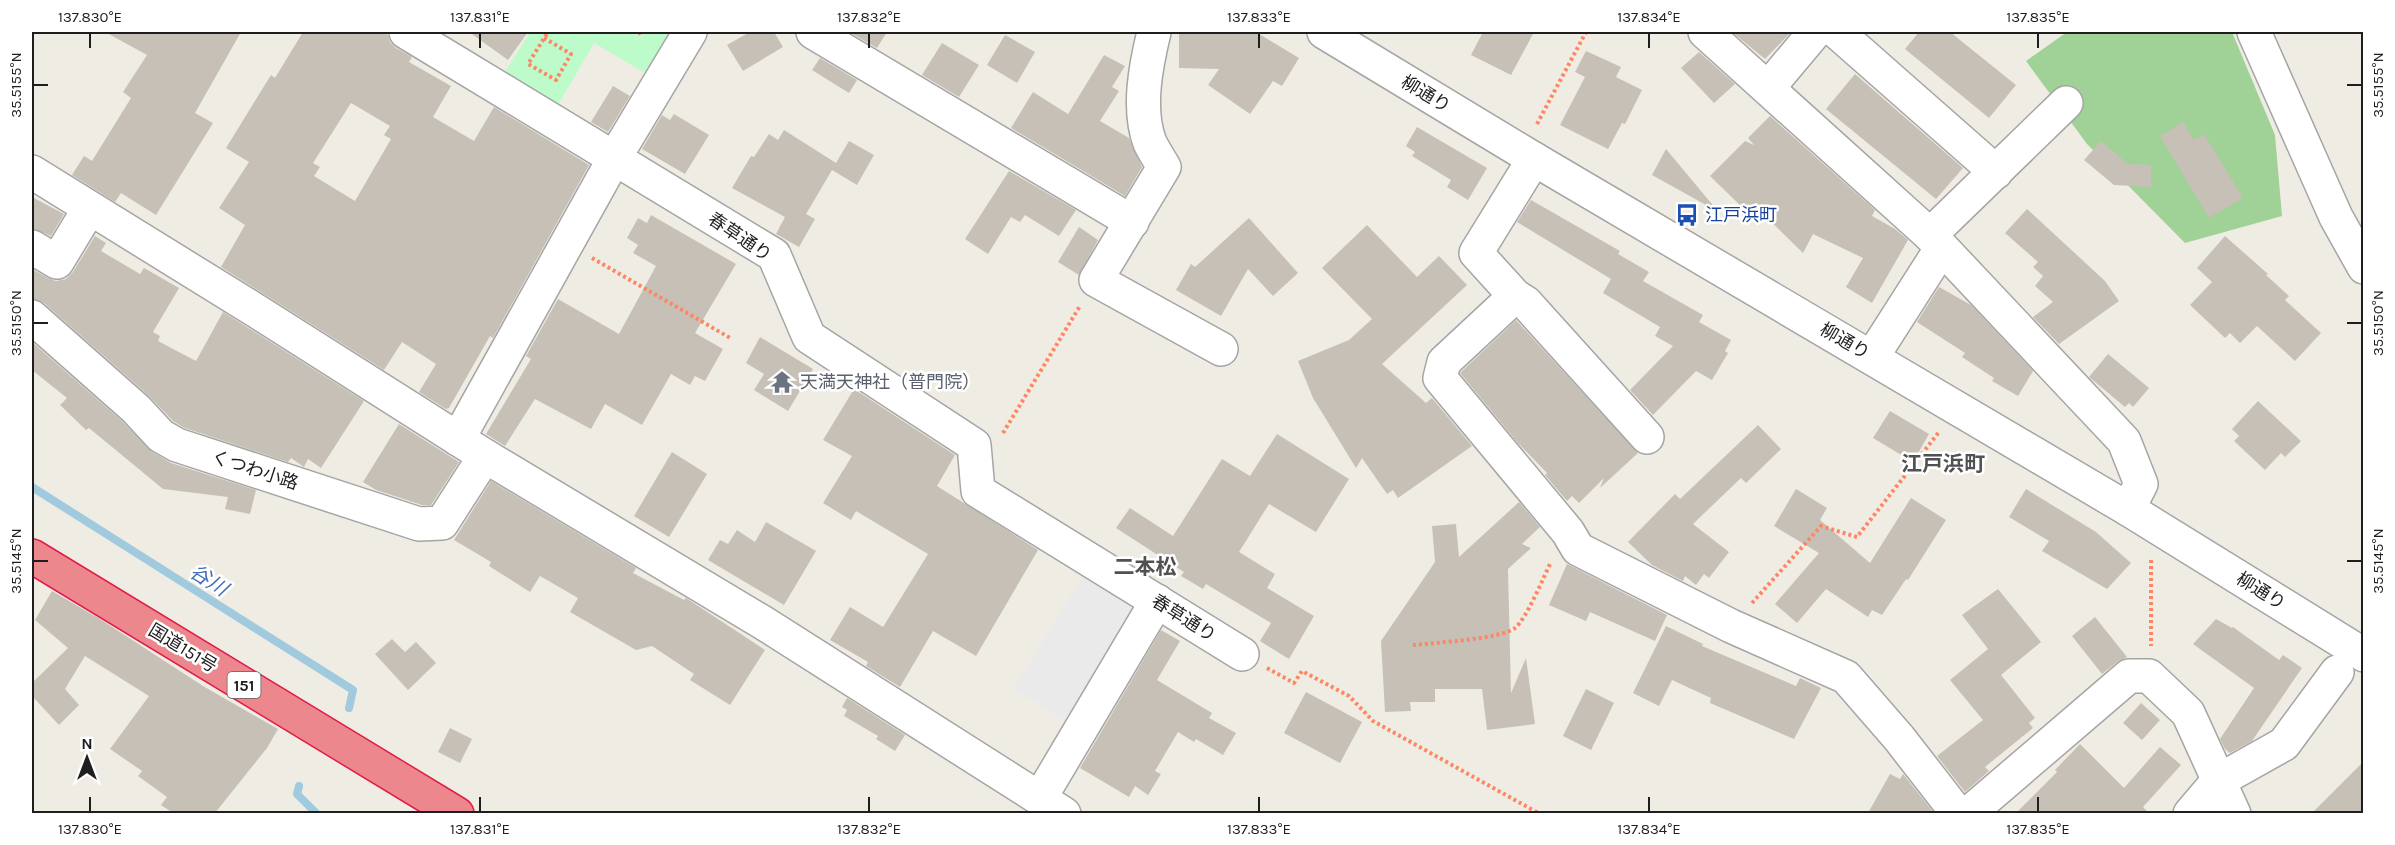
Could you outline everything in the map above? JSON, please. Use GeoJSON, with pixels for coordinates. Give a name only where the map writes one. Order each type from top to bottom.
{"type":"FeatureCollection","features":[{"type":"Feature","properties":{"kind":"highway","name":"国道151号"},"geometry":{"type":"LineString","coordinates":[[32,556],[457,813]]}},
{"type":"Feature","properties":{"kind":"street","name":"春草通り"},"geometry":{"type":"LineString","coordinates":[[406,32],[774,255],[809,337],[974,445],[978,491],[1242,654]]}},
{"type":"Feature","properties":{"kind":"street"},"geometry":{"type":"LineString","coordinates":[[472,448],[568,244],[615,157],[690,32]]}},
{"type":"Feature","properties":{"kind":"street"},"geometry":{"type":"LineString","coordinates":[[813,32],[1132,222]]}},
{"type":"Feature","properties":{"kind":"street"},"geometry":{"type":"LineString","coordinates":[[1154,32],[1147,65],[1145,121],[1150,142],[1164,167],[1096,280],[1221,349]]}},
{"type":"Feature","properties":{"kind":"street","name":"柳通り"},"geometry":{"type":"LineString","coordinates":[[1323,32],[1534,159],[2128,508],[2350,663]]}},
{"type":"Feature","properties":{"kind":"street"},"geometry":{"type":"LineString","coordinates":[[1705,32],[1936,242],[2124,441],[2141,484],[2128,508]]}},
{"type":"Feature","properties":{"kind":"street"},"geometry":{"type":"LineString","coordinates":[[1768,88],[1815,32]]}},
{"type":"Feature","properties":{"kind":"street"},"geometry":{"type":"LineString","coordinates":[[1838,32],[1996,172]]}},
{"type":"Feature","properties":{"kind":"street"},"geometry":{"type":"LineString","coordinates":[[2254,32],[2336,217],[2364,267]]}},
{"type":"Feature","properties":{"kind":"street"},"geometry":{"type":"LineString","coordinates":[[1872,357],[1936,242],[1996,172],[2066,102]]}},
{"type":"Feature","properties":{"kind":"street"},"geometry":{"type":"LineString","coordinates":[[1534,159],[1476,253],[1515,296],[1526,303],[1647,437]]}},
{"type":"Feature","properties":{"kind":"street"},"geometry":{"type":"LineString","coordinates":[[32,172],[472,448],[762,622],[1052,806],[1157,602]]}},
{"type":"Feature","properties":{"kind":"street"},"geometry":{"type":"LineString","coordinates":[[32,247],[57,262],[89,209]]}},
{"type":"Feature","properties":{"kind":"street"},"geometry":{"type":"LineString","coordinates":[[1515,296],[1444,362],[1440,378],[1568,532],[1578,549],[1731,626],[1845,677],[1899,738],[1958,813]]}},
{"type":"Feature","properties":{"kind":"street","name":"くつわ小路"},"geometry":{"type":"LineString","coordinates":[[32,317],[136,409],[161,436],[177,445],[419,524],[442,523],[472,448]]}},
{"type":"Feature","properties":{"kind":"street"},"geometry":{"type":"LineString","coordinates":[[2190,813],[2218,781],[2284,744],[2350,663]]}},
{"type":"Feature","properties":{"kind":"street"},"geometry":{"type":"LineString","coordinates":[[1968,813],[2129,676],[2149,676],[2188,714],[2234,813]]}},
{"type":"Feature","properties":{"kind":"path"},"geometry":{"type":"LineString","coordinates":[[544,38],[571,54],[556,80],[528,64],[544,38],[548,32]]}},
{"type":"Feature","properties":{"kind":"path"},"geometry":{"type":"LineString","coordinates":[[1537,125],[1586,32]]}},
{"type":"Feature","properties":{"kind":"path"},"geometry":{"type":"LineString","coordinates":[[568,244],[732,339]]}},
{"type":"Feature","properties":{"kind":"path"},"geometry":{"type":"LineString","coordinates":[[1000,437],[1096,280]]}},
{"type":"Feature","properties":{"kind":"path"},"geometry":{"type":"LineString","coordinates":[[1731,626],[1821,526],[1857,537],[1942,429]]}},
{"type":"Feature","properties":{"kind":"path"},"geometry":{"type":"LineString","coordinates":[[1413,645],[1465,640],[1513,630],[1522,620],[1568,532]]}},
{"type":"Feature","properties":{"kind":"path"},"geometry":{"type":"LineString","coordinates":[[2149,676],[2153,627],[2151,557]]}},
{"type":"Feature","properties":{"kind":"path"},"geometry":{"type":"LineString","coordinates":[[1242,654],[1294,683],[1302,671],[1349,696],[1373,721],[1540,813]]}},
{"type":"Feature","properties":{"kind":"green space"},"geometry":{"type":"Polygon","coordinates":[[[530,32],[677,32],[650,76],[594,43],[558,105],[505,72],[530,32]]]}},
{"type":"Feature","properties":{"kind":"green space"},"geometry":{"type":"Polygon","coordinates":[[[2067,32],[2232,32],[2275,135],[2282,216],[2185,243],[2087,144],[2026,61],[2067,32]]]}},
{"type":"Feature","properties":{"kind":"shaded area"},"geometry":{"type":"Polygon","coordinates":[[[1083,576],[1144,607],[1076,727],[1013,689],[1083,576]]]}},
{"type":"Feature","properties":{"kind":"building"},"geometry":{"type":"Polygon","coordinates":[[[105,32],[241,32],[195,113],[213,123],[156,215],[121,193],[115,202],[72,175],[84,156],[92,161],[131,98],[123,92],[147,55],[105,32]]]}},
{"type":"Feature","properties":{"kind":"building"},"geometry":{"type":"Polygon","coordinates":[[[303,32],[383,32],[388,35],[390,42],[396,48],[412,57],[409,62],[451,86],[433,117],[474,141],[494,107],[589,165],[493,338],[490,336],[449,408],[446,409],[419,392],[436,364],[402,342],[384,370],[221,267],[245,225],[219,208],[249,162],[226,148],[271,75],[275,78],[303,32]],[[351,103],[313,163],[320,167],[314,176],[355,201],[391,139],[384,135],[390,126],[351,103]]]}},
{"type":"Feature","properties":{"kind":"building"},"geometry":{"type":"Polygon","coordinates":[[[469,32],[528,32],[508,60],[469,32]]]}},
{"type":"Feature","properties":{"kind":"building"},"geometry":{"type":"Polygon","coordinates":[[[750,32],[774,32],[783,47],[743,71],[727,45],[750,32]]]}},
{"type":"Feature","properties":{"kind":"building"},"geometry":{"type":"Polygon","coordinates":[[[849,32],[887,32],[877,48],[849,32]]]}},
{"type":"Feature","properties":{"kind":"building"},"geometry":{"type":"Polygon","coordinates":[[[1179,32],[1256,32],[1299,58],[1282,86],[1273,81],[1250,114],[1208,85],[1219,69],[1179,68],[1179,32]]]}},
{"type":"Feature","properties":{"kind":"building"},"geometry":{"type":"Polygon","coordinates":[[[1483,32],[1534,32],[1511,75],[1471,55],[1483,32]]]}},
{"type":"Feature","properties":{"kind":"building"},"geometry":{"type":"Polygon","coordinates":[[[1732,32],[1791,32],[1765,59],[1732,32]]]}},
{"type":"Feature","properties":{"kind":"building"},"geometry":{"type":"Polygon","coordinates":[[[1919,32],[1950,32],[2016,85],[1989,118],[1905,49],[1919,32]]]}},
{"type":"Feature","properties":{"kind":"building"},"geometry":{"type":"Polygon","coordinates":[[[1005,35],[1035,52],[1017,83],[987,65],[1005,35]]]}},
{"type":"Feature","properties":{"kind":"building"},"geometry":{"type":"Polygon","coordinates":[[[942,43],[979,65],[959,97],[922,75],[942,43]]]}},
{"type":"Feature","properties":{"kind":"building"},"geometry":{"type":"Polygon","coordinates":[[[1586,51],[1621,67],[1616,77],[1642,90],[1625,124],[1622,123],[1608,149],[1560,125],[1585,77],[1575,72],[1586,51]]]}},
{"type":"Feature","properties":{"kind":"building"},"geometry":{"type":"Polygon","coordinates":[[[1699,52],[1735,84],[1714,103],[1681,68],[1699,52]]]}},
{"type":"Feature","properties":{"kind":"building"},"geometry":{"type":"Polygon","coordinates":[[[1104,55],[1125,66],[1112,87],[1119,91],[1100,121],[1129,138],[1142,167],[1125,196],[1011,128],[1033,92],[1068,114],[1104,55]]]}},
{"type":"Feature","properties":{"kind":"building"},"geometry":{"type":"Polygon","coordinates":[[[820,58],[857,80],[849,93],[812,70],[820,58]]]}},
{"type":"Feature","properties":{"kind":"building"},"geometry":{"type":"Polygon","coordinates":[[[1855,74],[1963,168],[1936,199],[1826,109],[1855,74]]]}},
{"type":"Feature","properties":{"kind":"building"},"geometry":{"type":"Polygon","coordinates":[[[613,86],[630,96],[608,132],[591,122],[613,86]]]}},
{"type":"Feature","properties":{"kind":"building"},"geometry":{"type":"Polygon","coordinates":[[[674,114],[709,135],[685,174],[642,149],[662,115],[670,120],[674,114]]]}},
{"type":"Feature","properties":{"kind":"building"},"geometry":{"type":"Polygon","coordinates":[[[1770,116],[1875,210],[1872,216],[1895,229],[1908,240],[1872,303],[1846,287],[1863,258],[1813,234],[1803,253],[1757,208],[1750,215],[1710,176],[1745,141],[1754,145],[1748,138],[1770,116]]]}},
{"type":"Feature","properties":{"kind":"building"},"geometry":{"type":"Polygon","coordinates":[[[2183,122],[2194,140],[2204,134],[2243,198],[2209,218],[2160,136],[2183,122]]]}},
{"type":"Feature","properties":{"kind":"building"},"geometry":{"type":"Polygon","coordinates":[[[1417,127],[1487,168],[1468,200],[1447,187],[1451,180],[1412,156],[1415,152],[1406,146],[1417,127]]]}},
{"type":"Feature","properties":{"kind":"building"},"geometry":{"type":"Polygon","coordinates":[[[784,130],[836,163],[849,141],[874,155],[857,185],[832,170],[806,214],[815,219],[799,247],[776,234],[785,217],[732,188],[751,156],[754,157],[769,134],[778,140],[784,130]]]}},
{"type":"Feature","properties":{"kind":"building"},"geometry":{"type":"Polygon","coordinates":[[[2101,141],[2128,164],[2151,165],[2151,187],[2114,185],[2084,160],[2101,141]]]}},
{"type":"Feature","properties":{"kind":"building"},"geometry":{"type":"Polygon","coordinates":[[[1666,149],[1716,209],[1715,210],[1652,175],[1666,149]]]}},
{"type":"Feature","properties":{"kind":"building"},"geometry":{"type":"Polygon","coordinates":[[[1009,171],[1076,210],[1059,236],[1025,215],[1020,222],[1011,217],[988,254],[965,239],[1009,171]]]}},
{"type":"Feature","properties":{"kind":"building"},"geometry":{"type":"Polygon","coordinates":[[[32,197],[64,214],[51,236],[32,228],[32,197]]]}},
{"type":"Feature","properties":{"kind":"building"},"geometry":{"type":"Polygon","coordinates":[[[1531,200],[1620,251],[1618,254],[1649,272],[1643,281],[1703,315],[1699,322],[1731,340],[1725,351],[1728,353],[1712,380],[1696,371],[1653,415],[1630,390],[1673,346],[1655,336],[1660,327],[1603,293],[1611,279],[1517,222],[1531,200]]]}},
{"type":"Feature","properties":{"kind":"building"},"geometry":{"type":"Polygon","coordinates":[[[2027,209],[2105,281],[2119,301],[2059,344],[2033,317],[2053,302],[2035,286],[2043,276],[2033,267],[2038,262],[2005,233],[2027,209]]]}},
{"type":"Feature","properties":{"kind":"building"},"geometry":{"type":"Polygon","coordinates":[[[651,215],[736,264],[695,333],[723,349],[705,381],[695,376],[690,385],[671,374],[642,425],[605,404],[591,429],[535,399],[505,446],[486,434],[531,359],[526,356],[558,299],[619,334],[656,266],[633,253],[638,245],[627,238],[638,218],[647,223],[651,215]]]}},
{"type":"Feature","properties":{"kind":"building"},"geometry":{"type":"Polygon","coordinates":[[[1249,218],[1298,273],[1273,296],[1248,269],[1221,316],[1176,290],[1191,264],[1195,267],[1249,218]]]}},
{"type":"Feature","properties":{"kind":"building"},"geometry":{"type":"Polygon","coordinates":[[[1367,225],[1417,277],[1439,256],[1467,285],[1382,364],[1426,403],[1432,398],[1472,446],[1398,498],[1393,490],[1387,494],[1362,458],[1356,468],[1313,398],[1298,361],[1349,340],[1372,319],[1322,268],[1367,225]]]}},
{"type":"Feature","properties":{"kind":"building"},"geometry":{"type":"Polygon","coordinates":[[[1079,227],[1098,240],[1079,275],[1058,262],[1079,227]]]}},
{"type":"Feature","properties":{"kind":"building"},"geometry":{"type":"Polygon","coordinates":[[[95,236],[106,243],[101,251],[140,274],[144,268],[179,288],[153,332],[160,336],[158,341],[196,361],[223,312],[364,401],[321,468],[308,459],[304,467],[291,458],[288,462],[185,428],[173,421],[148,395],[44,303],[32,299],[32,269],[56,281],[66,279],[73,272],[95,236]]]}},
{"type":"Feature","properties":{"kind":"building"},"geometry":{"type":"Polygon","coordinates":[[[2225,236],[2268,274],[2266,275],[2289,296],[2285,300],[2321,333],[2295,361],[2257,326],[2240,343],[2230,333],[2225,338],[2190,305],[2212,282],[2197,268],[2225,236]]]}},
{"type":"Feature","properties":{"kind":"building"},"geometry":{"type":"Polygon","coordinates":[[[1939,287],[1971,305],[2033,371],[2018,396],[1992,381],[1994,378],[1962,357],[1965,353],[1917,322],[1939,287]]]}},
{"type":"Feature","properties":{"kind":"building"},"geometry":{"type":"Polygon","coordinates":[[[1516,320],[1638,453],[1600,488],[1604,478],[1579,503],[1572,496],[1567,501],[1545,475],[1547,473],[1518,443],[1460,373],[1516,320]]]}},
{"type":"Feature","properties":{"kind":"building","name":"天満天神社（普門院）"},"geometry":{"type":"Polygon","coordinates":[[[760,337],[813,369],[788,411],[754,390],[764,374],[746,363],[760,337]]]}},
{"type":"Feature","properties":{"kind":"building"},"geometry":{"type":"Polygon","coordinates":[[[32,342],[123,422],[152,452],[171,463],[256,490],[250,514],[225,509],[228,497],[163,489],[89,428],[86,430],[60,405],[67,398],[32,370],[32,342]]]}},
{"type":"Feature","properties":{"kind":"building"},"geometry":{"type":"Polygon","coordinates":[[[2108,354],[2149,388],[2133,407],[2129,403],[2125,407],[2089,377],[2108,354]]]}},
{"type":"Feature","properties":{"kind":"building"},"geometry":{"type":"Polygon","coordinates":[[[854,389],[955,455],[937,486],[1038,550],[976,656],[933,631],[900,687],[866,666],[868,662],[830,640],[850,607],[883,627],[928,554],[856,511],[851,520],[823,503],[852,456],[823,440],[854,389]]]}},
{"type":"Feature","properties":{"kind":"building"},"geometry":{"type":"Polygon","coordinates":[[[2258,401],[2301,441],[2285,457],[2281,453],[2265,470],[2234,441],[2239,436],[2232,429],[2258,401]]]}},
{"type":"Feature","properties":{"kind":"building"},"geometry":{"type":"Polygon","coordinates":[[[1890,411],[1929,434],[1913,462],[1873,438],[1890,411]]]}},
{"type":"Feature","properties":{"kind":"building"},"geometry":{"type":"Polygon","coordinates":[[[399,424],[459,462],[431,505],[422,505],[376,490],[363,482],[399,424]]]}},
{"type":"Feature","properties":{"kind":"building"},"geometry":{"type":"Polygon","coordinates":[[[1758,425],[1781,449],[1746,483],[1741,478],[1693,524],[1729,552],[1709,578],[1704,574],[1696,585],[1685,576],[1683,581],[1652,565],[1628,542],[1675,494],[1680,499],[1758,425]]]}},
{"type":"Feature","properties":{"kind":"building"},"geometry":{"type":"Polygon","coordinates":[[[1277,434],[1349,479],[1316,532],[1269,504],[1239,552],[1275,574],[1267,588],[1314,616],[1289,659],[1260,641],[1271,623],[1206,584],[1203,589],[1181,576],[1184,572],[1116,528],[1130,508],[1173,536],[1222,459],[1250,476],[1277,434]]]}},
{"type":"Feature","properties":{"kind":"building"},"geometry":{"type":"Polygon","coordinates":[[[672,452],[707,474],[669,537],[634,516],[672,452]]]}},
{"type":"Feature","properties":{"kind":"building"},"geometry":{"type":"Polygon","coordinates":[[[491,481],[636,568],[633,573],[684,600],[686,598],[765,650],[730,705],[690,680],[694,674],[652,646],[636,650],[570,612],[578,598],[540,576],[530,592],[489,566],[491,562],[454,540],[491,481]]]}},
{"type":"Feature","properties":{"kind":"building"},"geometry":{"type":"Polygon","coordinates":[[[1796,489],[1827,508],[1820,520],[1870,563],[1911,498],[1946,520],[1908,580],[1906,579],[1882,615],[1872,610],[1868,617],[1826,589],[1797,623],[1775,604],[1819,553],[1774,526],[1796,489]]]}},
{"type":"Feature","properties":{"kind":"building"},"geometry":{"type":"Polygon","coordinates":[[[2026,489],[2096,532],[2131,563],[2107,589],[2042,551],[2049,541],[2009,517],[2026,489]]]}},
{"type":"Feature","properties":{"kind":"building"},"geometry":{"type":"Polygon","coordinates":[[[1519,502],[1540,527],[1522,544],[1531,548],[1508,569],[1511,693],[1526,658],[1535,724],[1487,730],[1482,689],[1435,689],[1435,702],[1410,702],[1411,711],[1385,712],[1381,641],[1435,562],[1432,526],[1456,524],[1459,557],[1519,502]]]}},
{"type":"Feature","properties":{"kind":"building"},"geometry":{"type":"Polygon","coordinates":[[[766,522],[816,551],[784,605],[708,560],[720,540],[728,544],[737,530],[755,542],[766,522]]]}},
{"type":"Feature","properties":{"kind":"building"},"geometry":{"type":"Polygon","coordinates":[[[1567,564],[1667,615],[1655,641],[1590,612],[1586,621],[1549,605],[1567,564]]]}},
{"type":"Feature","properties":{"kind":"building"},"geometry":{"type":"Polygon","coordinates":[[[1998,589],[2041,642],[2001,675],[2035,718],[2029,723],[2033,728],[1985,767],[1989,771],[1965,792],[1937,756],[1983,720],[1950,680],[1988,649],[1962,615],[1998,589]]]}},
{"type":"Feature","properties":{"kind":"building"},"geometry":{"type":"Polygon","coordinates":[[[52,591],[100,619],[203,686],[278,729],[267,748],[215,813],[173,813],[161,805],[167,797],[138,776],[142,771],[110,749],[149,696],[85,656],[65,689],[79,705],[59,725],[32,696],[32,683],[68,648],[35,620],[52,591]]]}},
{"type":"Feature","properties":{"kind":"building"},"geometry":{"type":"Polygon","coordinates":[[[2095,617],[2127,657],[2102,674],[2072,636],[2095,617]]]}},
{"type":"Feature","properties":{"kind":"building"},"geometry":{"type":"Polygon","coordinates":[[[2216,619],[2233,627],[2279,660],[2283,655],[2302,668],[2252,741],[2230,753],[2220,739],[2254,688],[2193,644],[2216,619]]]}},
{"type":"Feature","properties":{"kind":"building"},"geometry":{"type":"Polygon","coordinates":[[[1666,626],[1703,644],[1702,646],[1796,686],[1800,678],[1821,688],[1794,739],[1710,703],[1711,698],[1672,680],[1659,706],[1633,693],[1666,626]]]}},
{"type":"Feature","properties":{"kind":"building"},"geometry":{"type":"Polygon","coordinates":[[[1161,630],[1180,641],[1157,680],[1212,713],[1209,718],[1236,733],[1223,755],[1196,739],[1194,742],[1178,732],[1155,771],[1161,774],[1148,795],[1135,786],[1129,797],[1080,768],[1161,630]]]}},
{"type":"Feature","properties":{"kind":"building"},"geometry":{"type":"Polygon","coordinates":[[[392,639],[405,652],[416,642],[436,663],[408,690],[375,654],[392,639]]]}},
{"type":"Feature","properties":{"kind":"building"},"geometry":{"type":"Polygon","coordinates":[[[1586,689],[1614,703],[1591,750],[1563,736],[1586,689]]]}},
{"type":"Feature","properties":{"kind":"building"},"geometry":{"type":"Polygon","coordinates":[[[1306,692],[1362,722],[1340,763],[1284,733],[1306,692]]]}},
{"type":"Feature","properties":{"kind":"building"},"geometry":{"type":"Polygon","coordinates":[[[847,698],[905,735],[895,751],[876,739],[878,736],[844,716],[847,710],[842,707],[847,698]]]}},
{"type":"Feature","properties":{"kind":"building"},"geometry":{"type":"Polygon","coordinates":[[[2141,703],[2160,720],[2142,740],[2123,723],[2141,703]]]}},
{"type":"Feature","properties":{"kind":"building"},"geometry":{"type":"Polygon","coordinates":[[[450,728],[472,739],[460,763],[438,752],[450,728]]]}},
{"type":"Feature","properties":{"kind":"building"},"geometry":{"type":"Polygon","coordinates":[[[2080,744],[2124,788],[2160,747],[2181,765],[2143,807],[2149,813],[2016,813],[2057,772],[2055,770],[2080,744]]]}},
{"type":"Feature","properties":{"kind":"building"},"geometry":{"type":"Polygon","coordinates":[[[2364,761],[2364,813],[2312,813],[2364,761]]]}},
{"type":"Feature","properties":{"kind":"building"},"geometry":{"type":"Polygon","coordinates":[[[1890,774],[1900,779],[1903,774],[1934,813],[1868,813],[1890,774]]]}},
{"type":"Feature","properties":{"kind":"waterway","name":"谷川"},"geometry":{"type":"LineString","coordinates":[[32,487],[353,690],[349,708]]}},
{"type":"Feature","properties":{"kind":"waterway","name":"谷川"},"geometry":{"type":"LineString","coordinates":[[299,786],[297,794],[317,814]]}},
{"type":"Feature","properties":{"kind":"place","name":"江戸浜町"},"geometry":{"type":"Point","coordinates":[1687,215]}},
{"type":"Feature","properties":{"kind":"place","name":"天満天神社（普門院）"},"geometry":{"type":"Point","coordinates":[782,382]}},
{"type":"Feature","properties":{"kind":"district","name":"江戸浜町"},"geometry":{"type":"Point","coordinates":[1943,464]}},
{"type":"Feature","properties":{"kind":"district","name":"二本松"},"geometry":{"type":"Point","coordinates":[1145,567]}}]}
